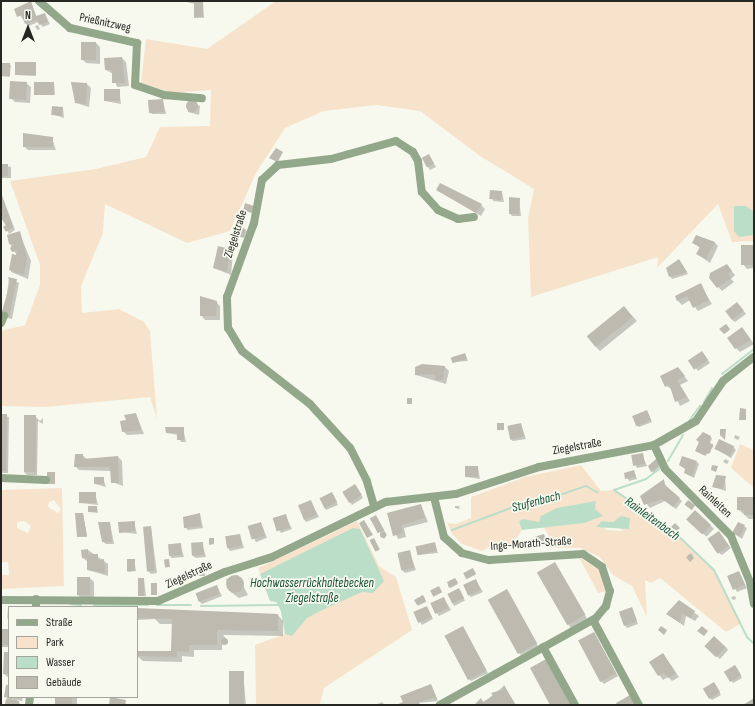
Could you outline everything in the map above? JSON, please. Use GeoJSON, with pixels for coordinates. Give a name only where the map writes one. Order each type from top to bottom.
{"type":"FeatureCollection","features":[{"type":"Feature","properties":{"kind":"street","name":"Prießnitzweg"},"geometry":{"type":"LineString","coordinates":[[39,1],[70,28],[137,43],[136,85],[164,95],[202,98]]}},
{"type":"Feature","properties":{"kind":"street","name":"Ziegelstraße"},"geometry":{"type":"LineString","coordinates":[[374,506],[367,481],[346,444],[294,390],[242,351],[228,328],[227,297],[254,223],[262,180],[278,165],[326,160],[396,141],[413,152],[418,161],[422,192],[438,210],[458,219],[474,216]]}},
{"type":"Feature","properties":{"kind":"street","name":"Ziegelstraße"},"geometry":{"type":"LineString","coordinates":[[1,600],[36,603],[158,601],[225,572],[272,557],[374,506],[405,498],[434,497],[466,492],[539,467],[654,446],[696,421],[723,381],[754,357]]}},
{"type":"Feature","properties":{"kind":"street","name":"Rainleiten"},"geometry":{"type":"LineString","coordinates":[[654,446],[666,469],[731,536],[752,582],[754,604]]}},
{"type":"Feature","properties":{"kind":"street"},"geometry":{"type":"LineString","coordinates":[[1,478],[46,480]]}},
{"type":"Feature","properties":{"kind":"street","name":"Inge-Morath-Straße"},"geometry":{"type":"LineString","coordinates":[[434,497],[444,538],[469,556],[495,560],[578,553],[595,560],[605,571],[610,590],[606,606],[593,620],[440,705]]}},
{"type":"Feature","properties":{"kind":"street"},"geometry":{"type":"LineString","coordinates":[[593,620],[639,705]]}},
{"type":"Feature","properties":{"kind":"street"},"geometry":{"type":"LineString","coordinates":[[543,647],[575,705]]}},
{"type":"Feature","properties":{"kind":"green space"},"geometry":{"type":"Polygon","coordinates":[[[276,1],[754,1],[754,241],[732,242],[718,204],[657,268],[658,257],[531,297],[528,218],[534,189],[480,156],[420,111],[376,105],[324,111],[285,128],[256,173],[230,231],[187,243],[105,204],[103,233],[81,286],[82,313],[119,309],[144,322],[150,331],[157,419],[150,397],[46,407],[1,406],[1,331],[25,325],[40,285],[40,265],[10,181],[96,169],[146,157],[160,127],[210,126],[211,90],[173,93],[141,83],[146,39],[207,49],[276,1]]]}},
{"type":"Feature","properties":{"kind":"green space"},"geometry":{"type":"Polygon","coordinates":[[[740,444],[754,450],[754,488],[731,468],[740,444]]]}},
{"type":"Feature","properties":{"kind":"green space"},"geometry":{"type":"Polygon","coordinates":[[[581,465],[601,491],[614,490],[648,513],[654,522],[672,530],[714,570],[740,624],[726,632],[660,578],[651,583],[645,580],[647,617],[632,586],[613,575],[600,557],[580,548],[556,548],[543,526],[567,525],[594,509],[596,504],[539,522],[519,522],[522,530],[512,546],[504,549],[489,547],[482,551],[462,544],[452,534],[447,523],[456,524],[471,518],[471,497],[525,477],[581,465]],[[602,521],[606,530],[623,531],[613,522],[602,521]]]}},
{"type":"Feature","properties":{"kind":"green space"},"geometry":{"type":"Polygon","coordinates":[[[62,488],[64,586],[1,589],[1,575],[9,575],[8,562],[1,562],[1,490],[62,488]],[[54,500],[49,502],[48,507],[58,513],[61,510],[54,500]],[[24,521],[17,522],[17,528],[28,533],[31,526],[24,521]]]}},
{"type":"Feature","properties":{"kind":"green space"},"geometry":{"type":"Polygon","coordinates":[[[357,521],[379,566],[396,577],[412,630],[324,688],[320,704],[256,705],[255,645],[285,634],[279,602],[270,601],[258,568],[357,521]]]}},
{"type":"Feature","properties":{"kind":"green space"},"geometry":{"type":"Polygon","coordinates":[[[579,557],[600,571],[607,591],[598,593],[579,557]]]}},
{"type":"Feature","properties":{"kind":"water"},"geometry":{"type":"Polygon","coordinates":[[[734,206],[746,206],[753,211],[754,235],[739,237],[734,231],[734,206]]]}},
{"type":"Feature","properties":{"kind":"water"},"geometry":{"type":"Polygon","coordinates":[[[596,501],[595,509],[603,516],[584,523],[522,530],[519,522],[523,519],[539,522],[541,516],[557,508],[596,501]]]}},
{"type":"Feature","properties":{"kind":"water"},"geometry":{"type":"Polygon","coordinates":[[[621,516],[630,518],[629,529],[596,527],[602,521],[613,522],[621,516]]]}},
{"type":"Feature","properties":{"kind":"water","name":"Hochwasserrückhaltebecken Ziegelstraße"},"geometry":{"type":"Polygon","coordinates":[[[353,528],[360,529],[384,581],[373,593],[362,592],[318,612],[307,618],[292,636],[285,634],[281,611],[276,602],[270,601],[260,574],[353,528]]]}},
{"type":"Feature","properties":{"kind":"building"},"geometry":{"type":"Polygon","coordinates":[[[31,1],[36,16],[45,13],[48,22],[39,25],[37,20],[25,24],[22,15],[17,17],[14,9],[31,1]]]}},
{"type":"Feature","properties":{"kind":"building"},"geometry":{"type":"Polygon","coordinates":[[[181,1],[203,1],[203,17],[194,18],[194,3],[181,1]]]}},
{"type":"Feature","properties":{"kind":"building"},"geometry":{"type":"Polygon","coordinates":[[[81,42],[96,42],[96,60],[81,60],[81,42]]]}},
{"type":"Feature","properties":{"kind":"building"},"geometry":{"type":"Polygon","coordinates":[[[122,57],[125,83],[112,83],[112,70],[105,70],[104,58],[122,57]]]}},
{"type":"Feature","properties":{"kind":"building"},"geometry":{"type":"Polygon","coordinates":[[[15,62],[36,62],[36,75],[15,75],[15,62]]]}},
{"type":"Feature","properties":{"kind":"building"},"geometry":{"type":"Polygon","coordinates":[[[1,63],[10,63],[10,76],[1,76],[1,63]]]}},
{"type":"Feature","properties":{"kind":"building"},"geometry":{"type":"Polygon","coordinates":[[[10,81],[27,82],[26,100],[9,99],[10,81]]]}},
{"type":"Feature","properties":{"kind":"building"},"geometry":{"type":"Polygon","coordinates":[[[34,82],[54,82],[54,95],[34,95],[34,82]]]}},
{"type":"Feature","properties":{"kind":"building"},"geometry":{"type":"Polygon","coordinates":[[[71,82],[87,83],[86,104],[75,103],[71,82]]]}},
{"type":"Feature","properties":{"kind":"building"},"geometry":{"type":"Polygon","coordinates":[[[104,89],[120,89],[120,101],[104,101],[104,89]]]}},
{"type":"Feature","properties":{"kind":"building"},"geometry":{"type":"Polygon","coordinates":[[[163,99],[164,112],[149,113],[148,100],[163,99]]]}},
{"type":"Feature","properties":{"kind":"building"},"geometry":{"type":"Polygon","coordinates":[[[194,100],[197,101],[197,111],[190,112],[187,111],[186,104],[187,101],[194,100]]]}},
{"type":"Feature","properties":{"kind":"building"},"geometry":{"type":"Polygon","coordinates":[[[52,106],[63,107],[62,116],[51,115],[52,106]]]}},
{"type":"Feature","properties":{"kind":"building"},"geometry":{"type":"Polygon","coordinates":[[[23,133],[53,137],[53,147],[23,147],[23,133]]]}},
{"type":"Feature","properties":{"kind":"building"},"geometry":{"type":"Polygon","coordinates":[[[276,148],[283,152],[277,162],[269,158],[276,148]]]}},
{"type":"Feature","properties":{"kind":"building"},"geometry":{"type":"Polygon","coordinates":[[[429,154],[434,164],[427,167],[422,158],[429,154]]]}},
{"type":"Feature","properties":{"kind":"building"},"geometry":{"type":"Polygon","coordinates":[[[1,164],[8,164],[8,176],[1,176],[1,164]]]}},
{"type":"Feature","properties":{"kind":"building"},"geometry":{"type":"Polygon","coordinates":[[[440,183],[482,204],[476,213],[436,190],[440,183]]]}},
{"type":"Feature","properties":{"kind":"building"},"geometry":{"type":"Polygon","coordinates":[[[490,190],[502,191],[501,200],[489,199],[490,190]]]}},
{"type":"Feature","properties":{"kind":"building"},"geometry":{"type":"Polygon","coordinates":[[[1,193],[13,227],[6,232],[3,227],[6,225],[1,218],[1,193]]]}},
{"type":"Feature","properties":{"kind":"building"},"geometry":{"type":"Polygon","coordinates":[[[509,197],[520,198],[519,214],[509,214],[509,197]]]}},
{"type":"Feature","properties":{"kind":"building"},"geometry":{"type":"Polygon","coordinates":[[[245,203],[254,206],[252,213],[243,211],[245,203]]]}},
{"type":"Feature","properties":{"kind":"building"},"geometry":{"type":"Polygon","coordinates":[[[239,227],[246,229],[243,238],[237,236],[239,227]]]}},
{"type":"Feature","properties":{"kind":"building"},"geometry":{"type":"Polygon","coordinates":[[[20,231],[27,257],[24,275],[9,270],[12,254],[16,255],[17,251],[12,252],[10,248],[14,244],[9,244],[7,235],[20,231]]]}},
{"type":"Feature","properties":{"kind":"building"},"geometry":{"type":"Polygon","coordinates":[[[696,235],[715,242],[706,259],[696,254],[700,247],[692,243],[696,235]]]}},
{"type":"Feature","properties":{"kind":"building"},"geometry":{"type":"Polygon","coordinates":[[[741,245],[754,245],[754,265],[741,265],[741,245]]]}},
{"type":"Feature","properties":{"kind":"building"},"geometry":{"type":"Polygon","coordinates":[[[218,246],[230,249],[227,272],[213,268],[218,246]]]}},
{"type":"Feature","properties":{"kind":"building"},"geometry":{"type":"Polygon","coordinates":[[[679,259],[687,272],[669,277],[666,268],[679,259]]]}},
{"type":"Feature","properties":{"kind":"building"},"geometry":{"type":"Polygon","coordinates":[[[727,264],[732,271],[728,274],[731,278],[717,288],[709,278],[710,273],[727,264]]]}},
{"type":"Feature","properties":{"kind":"building"},"geometry":{"type":"Polygon","coordinates":[[[8,277],[17,279],[9,317],[1,315],[10,283],[8,277]]]}},
{"type":"Feature","properties":{"kind":"building"},"geometry":{"type":"Polygon","coordinates":[[[701,283],[709,300],[693,308],[687,296],[677,301],[675,296],[701,283]]]}},
{"type":"Feature","properties":{"kind":"building"},"geometry":{"type":"Polygon","coordinates":[[[200,296],[217,301],[216,316],[200,316],[200,296]]]}},
{"type":"Feature","properties":{"kind":"building"},"geometry":{"type":"Polygon","coordinates":[[[737,302],[744,311],[732,320],[725,311],[737,302]]]}},
{"type":"Feature","properties":{"kind":"building"},"geometry":{"type":"Polygon","coordinates":[[[624,306],[633,317],[596,347],[587,336],[624,306]]]}},
{"type":"Feature","properties":{"kind":"building"},"geometry":{"type":"Polygon","coordinates":[[[726,324],[730,329],[724,334],[719,329],[726,324]]]}},
{"type":"Feature","properties":{"kind":"building"},"geometry":{"type":"Polygon","coordinates":[[[742,327],[751,340],[735,349],[727,338],[742,327]]]}},
{"type":"Feature","properties":{"kind":"building"},"geometry":{"type":"Polygon","coordinates":[[[702,351],[708,360],[694,370],[688,361],[702,351]]]}},
{"type":"Feature","properties":{"kind":"building"},"geometry":{"type":"Polygon","coordinates":[[[465,353],[467,359],[453,363],[451,358],[465,353]]]}},
{"type":"Feature","properties":{"kind":"building"},"geometry":{"type":"Polygon","coordinates":[[[422,364],[445,366],[443,380],[436,380],[435,374],[415,375],[415,367],[422,364]]]}},
{"type":"Feature","properties":{"kind":"building"},"geometry":{"type":"Polygon","coordinates":[[[678,367],[685,376],[677,380],[687,397],[675,402],[669,384],[665,387],[660,376],[678,367]]]}},
{"type":"Feature","properties":{"kind":"building"},"geometry":{"type":"Polygon","coordinates":[[[407,398],[412,398],[412,404],[407,404],[407,398]]]}},
{"type":"Feature","properties":{"kind":"building"},"geometry":{"type":"Polygon","coordinates":[[[740,408],[746,409],[746,420],[739,420],[740,408]]]}},
{"type":"Feature","properties":{"kind":"building"},"geometry":{"type":"Polygon","coordinates":[[[647,410],[651,420],[636,426],[632,416],[647,410]]]}},
{"type":"Feature","properties":{"kind":"building"},"geometry":{"type":"Polygon","coordinates":[[[136,413],[141,430],[122,432],[120,421],[126,420],[124,415],[136,413]]]}},
{"type":"Feature","properties":{"kind":"building"},"geometry":{"type":"Polygon","coordinates":[[[1,414],[7,414],[6,471],[1,471],[1,414]]]}},
{"type":"Feature","properties":{"kind":"building"},"geometry":{"type":"Polygon","coordinates":[[[24,415],[36,415],[36,472],[24,472],[24,415]]]}},
{"type":"Feature","properties":{"kind":"building"},"geometry":{"type":"Polygon","coordinates":[[[497,423],[504,423],[504,430],[497,430],[497,423]]]}},
{"type":"Feature","properties":{"kind":"building"},"geometry":{"type":"Polygon","coordinates":[[[521,423],[524,437],[510,440],[507,426],[521,423]]]}},
{"type":"Feature","properties":{"kind":"building"},"geometry":{"type":"Polygon","coordinates":[[[165,427],[184,427],[184,440],[177,440],[177,433],[166,433],[165,427]]]}},
{"type":"Feature","properties":{"kind":"building"},"geometry":{"type":"Polygon","coordinates":[[[720,429],[726,429],[725,440],[720,435],[720,429]]]}},
{"type":"Feature","properties":{"kind":"building"},"geometry":{"type":"Polygon","coordinates":[[[703,432],[711,436],[709,443],[713,444],[710,453],[704,455],[695,451],[699,442],[696,440],[703,432]]]}},
{"type":"Feature","properties":{"kind":"building"},"geometry":{"type":"Polygon","coordinates":[[[719,439],[734,446],[730,456],[714,449],[719,439]]]}},
{"type":"Feature","properties":{"kind":"building"},"geometry":{"type":"Polygon","coordinates":[[[643,453],[645,464],[633,466],[631,455],[643,453]]]}},
{"type":"Feature","properties":{"kind":"building"},"geometry":{"type":"Polygon","coordinates":[[[75,454],[83,454],[83,459],[118,456],[119,483],[111,483],[110,467],[74,467],[75,454]]]}},
{"type":"Feature","properties":{"kind":"building"},"geometry":{"type":"Polygon","coordinates":[[[682,456],[697,461],[692,476],[684,473],[685,469],[679,465],[682,456]]]}},
{"type":"Feature","properties":{"kind":"building"},"geometry":{"type":"Polygon","coordinates":[[[657,458],[661,464],[651,472],[648,466],[657,458]]]}},
{"type":"Feature","properties":{"kind":"building"},"geometry":{"type":"Polygon","coordinates":[[[712,465],[718,466],[716,472],[711,470],[712,465]]]}},
{"type":"Feature","properties":{"kind":"building"},"geometry":{"type":"Polygon","coordinates":[[[465,466],[478,466],[478,477],[465,477],[465,466]]]}},
{"type":"Feature","properties":{"kind":"building"},"geometry":{"type":"Polygon","coordinates":[[[634,470],[636,477],[625,479],[624,473],[634,470]]]}},
{"type":"Feature","properties":{"kind":"building"},"geometry":{"type":"Polygon","coordinates":[[[47,472],[55,472],[55,484],[47,484],[47,472]]]}},
{"type":"Feature","properties":{"kind":"building"},"geometry":{"type":"Polygon","coordinates":[[[716,475],[726,476],[723,489],[712,487],[716,475]]]}},
{"type":"Feature","properties":{"kind":"building"},"geometry":{"type":"Polygon","coordinates":[[[94,477],[104,477],[104,484],[94,484],[94,477]]]}},
{"type":"Feature","properties":{"kind":"building"},"geometry":{"type":"Polygon","coordinates":[[[664,479],[664,484],[680,498],[673,507],[662,499],[644,505],[640,496],[664,479]]]}},
{"type":"Feature","properties":{"kind":"building"},"geometry":{"type":"Polygon","coordinates":[[[355,484],[362,495],[349,503],[342,492],[355,484]]]}},
{"type":"Feature","properties":{"kind":"building"},"geometry":{"type":"Polygon","coordinates":[[[79,492],[96,492],[96,503],[79,503],[79,492]]]}},
{"type":"Feature","properties":{"kind":"building"},"geometry":{"type":"Polygon","coordinates":[[[332,492],[337,502],[325,508],[320,498],[332,492]]]}},
{"type":"Feature","properties":{"kind":"building"},"geometry":{"type":"Polygon","coordinates":[[[737,497],[754,497],[754,515],[744,515],[744,510],[737,510],[737,497]]]}},
{"type":"Feature","properties":{"kind":"building"},"geometry":{"type":"Polygon","coordinates":[[[311,500],[317,515],[304,520],[298,505],[311,500]]]}},
{"type":"Feature","properties":{"kind":"building"},"geometry":{"type":"Polygon","coordinates":[[[688,500],[695,505],[692,510],[684,505],[688,500]]]}},
{"type":"Feature","properties":{"kind":"building"},"geometry":{"type":"Polygon","coordinates":[[[421,504],[425,518],[401,525],[403,533],[393,536],[387,513],[421,504]]]}},
{"type":"Feature","properties":{"kind":"building"},"geometry":{"type":"Polygon","coordinates":[[[88,506],[97,506],[97,512],[88,512],[88,506]]]}},
{"type":"Feature","properties":{"kind":"building"},"geometry":{"type":"Polygon","coordinates":[[[695,510],[711,525],[702,535],[686,520],[695,510]]]}},
{"type":"Feature","properties":{"kind":"building"},"geometry":{"type":"Polygon","coordinates":[[[75,513],[83,513],[87,536],[77,537],[75,513]]]}},
{"type":"Feature","properties":{"kind":"building"},"geometry":{"type":"Polygon","coordinates":[[[200,513],[201,526],[184,528],[183,517],[200,513]]]}},
{"type":"Feature","properties":{"kind":"building"},"geometry":{"type":"Polygon","coordinates":[[[286,514],[290,527],[277,531],[273,518],[286,514]]]}},
{"type":"Feature","properties":{"kind":"building"},"geometry":{"type":"Polygon","coordinates":[[[376,515],[384,530],[378,533],[370,518],[376,515]]]}},
{"type":"Feature","properties":{"kind":"building"},"geometry":{"type":"Polygon","coordinates":[[[364,520],[373,535],[367,538],[359,523],[364,520]]]}},
{"type":"Feature","properties":{"kind":"building"},"geometry":{"type":"Polygon","coordinates":[[[135,521],[135,531],[119,533],[118,522],[135,521]]]}},
{"type":"Feature","properties":{"kind":"building"},"geometry":{"type":"Polygon","coordinates":[[[98,522],[110,522],[112,542],[102,542],[98,522]]]}},
{"type":"Feature","properties":{"kind":"building"},"geometry":{"type":"Polygon","coordinates":[[[261,522],[265,535],[252,539],[248,526],[261,522]]]}},
{"type":"Feature","properties":{"kind":"building"},"geometry":{"type":"Polygon","coordinates":[[[738,522],[745,525],[740,537],[732,533],[738,522]]]}},
{"type":"Feature","properties":{"kind":"building"},"geometry":{"type":"Polygon","coordinates":[[[675,523],[680,528],[677,531],[671,527],[675,523]]]}},
{"type":"Feature","properties":{"kind":"building"},"geometry":{"type":"Polygon","coordinates":[[[151,526],[155,571],[147,572],[143,527],[151,526]]]}},
{"type":"Feature","properties":{"kind":"building"},"geometry":{"type":"Polygon","coordinates":[[[719,531],[729,546],[717,554],[707,539],[719,531]]]}},
{"type":"Feature","properties":{"kind":"building"},"geometry":{"type":"Polygon","coordinates":[[[383,532],[386,535],[383,538],[380,535],[383,532]]]}},
{"type":"Feature","properties":{"kind":"building"},"geometry":{"type":"Polygon","coordinates":[[[240,534],[242,546],[227,548],[225,536],[240,534]]]}},
{"type":"Feature","properties":{"kind":"building"},"geometry":{"type":"Polygon","coordinates":[[[544,534],[546,541],[537,543],[535,536],[544,534]]]}},
{"type":"Feature","properties":{"kind":"building"},"geometry":{"type":"Polygon","coordinates":[[[209,538],[214,538],[214,544],[209,545],[209,538]]]}},
{"type":"Feature","properties":{"kind":"building"},"geometry":{"type":"Polygon","coordinates":[[[374,538],[380,550],[375,552],[370,540],[374,538]]]}},
{"type":"Feature","properties":{"kind":"building"},"geometry":{"type":"Polygon","coordinates":[[[203,542],[204,555],[192,556],[191,543],[203,542]]]}},
{"type":"Feature","properties":{"kind":"building"},"geometry":{"type":"Polygon","coordinates":[[[435,542],[437,551],[418,555],[416,546],[435,542]]]}},
{"type":"Feature","properties":{"kind":"building"},"geometry":{"type":"Polygon","coordinates":[[[181,543],[182,555],[169,556],[168,544],[181,543]]]}},
{"type":"Feature","properties":{"kind":"building"},"geometry":{"type":"Polygon","coordinates":[[[88,549],[88,554],[98,554],[98,560],[104,559],[105,573],[87,570],[87,558],[82,558],[81,550],[88,549]]]}},
{"type":"Feature","properties":{"kind":"building"},"geometry":{"type":"Polygon","coordinates":[[[410,550],[414,568],[401,570],[397,553],[410,550]]]}},
{"type":"Feature","properties":{"kind":"building"},"geometry":{"type":"Polygon","coordinates":[[[691,553],[694,558],[690,562],[686,557],[691,553]]]}},
{"type":"Feature","properties":{"kind":"building"},"geometry":{"type":"Polygon","coordinates":[[[127,559],[135,559],[135,571],[127,571],[127,559]]]}},
{"type":"Feature","properties":{"kind":"building"},"geometry":{"type":"Polygon","coordinates":[[[169,559],[170,567],[165,568],[164,560],[169,559]]]}},
{"type":"Feature","properties":{"kind":"building"},"geometry":{"type":"Polygon","coordinates":[[[555,562],[586,615],[567,625],[537,572],[555,562]]]}},
{"type":"Feature","properties":{"kind":"building"},"geometry":{"type":"Polygon","coordinates":[[[197,566],[204,566],[205,575],[197,576],[197,566]]]}},
{"type":"Feature","properties":{"kind":"building"},"geometry":{"type":"Polygon","coordinates":[[[473,568],[476,574],[466,579],[463,573],[473,568]]]}},
{"type":"Feature","properties":{"kind":"building"},"geometry":{"type":"Polygon","coordinates":[[[739,571],[745,585],[733,590],[727,576],[739,571]]]}},
{"type":"Feature","properties":{"kind":"building"},"geometry":{"type":"Polygon","coordinates":[[[235,575],[241,578],[244,584],[241,590],[235,593],[229,590],[226,584],[229,578],[235,575]]]}},
{"type":"Feature","properties":{"kind":"building"},"geometry":{"type":"Polygon","coordinates":[[[77,577],[90,577],[90,595],[77,595],[77,577]]]}},
{"type":"Feature","properties":{"kind":"building"},"geometry":{"type":"Polygon","coordinates":[[[138,578],[144,578],[144,596],[138,596],[138,578]]]}},
{"type":"Feature","properties":{"kind":"building"},"geometry":{"type":"Polygon","coordinates":[[[455,578],[458,583],[449,588],[447,582],[455,578]]]}},
{"type":"Feature","properties":{"kind":"building"},"geometry":{"type":"Polygon","coordinates":[[[476,579],[481,590],[468,596],[463,585],[476,579]]]}},
{"type":"Feature","properties":{"kind":"building"},"geometry":{"type":"Polygon","coordinates":[[[151,583],[157,583],[157,595],[151,595],[151,583]]]}},
{"type":"Feature","properties":{"kind":"building"},"geometry":{"type":"Polygon","coordinates":[[[217,585],[220,593],[199,602],[196,593],[217,585]]]}},
{"type":"Feature","properties":{"kind":"building"},"geometry":{"type":"Polygon","coordinates":[[[439,586],[442,592],[433,597],[430,591],[439,586]]]}},
{"type":"Feature","properties":{"kind":"building"},"geometry":{"type":"Polygon","coordinates":[[[459,588],[464,598],[452,604],[447,594],[459,588]]]}},
{"type":"Feature","properties":{"kind":"building"},"geometry":{"type":"Polygon","coordinates":[[[507,589],[537,643],[518,654],[488,600],[507,589]]]}},
{"type":"Feature","properties":{"kind":"building"},"geometry":{"type":"Polygon","coordinates":[[[423,595],[426,601],[417,605],[414,600],[423,595]]]}},
{"type":"Feature","properties":{"kind":"building"},"geometry":{"type":"Polygon","coordinates":[[[444,597],[449,608],[435,614],[430,603],[444,597]]]}},
{"type":"Feature","properties":{"kind":"building"},"geometry":{"type":"Polygon","coordinates":[[[679,600],[695,611],[691,618],[682,613],[680,623],[666,614],[679,600]]]}},
{"type":"Feature","properties":{"kind":"building"},"geometry":{"type":"Polygon","coordinates":[[[427,606],[432,617],[418,623],[413,612],[427,606]]]}},
{"type":"Feature","properties":{"kind":"building"},"geometry":{"type":"Polygon","coordinates":[[[632,607],[637,621],[624,626],[619,612],[632,607]]]}},
{"type":"Feature","properties":{"kind":"building"},"geometry":{"type":"Polygon","coordinates":[[[138,608],[278,614],[278,631],[217,630],[217,645],[189,645],[189,652],[177,651],[177,657],[138,656],[138,651],[171,651],[172,619],[138,618],[138,608]]]}},
{"type":"Feature","properties":{"kind":"building"},"geometry":{"type":"Polygon","coordinates":[[[463,626],[486,670],[468,680],[444,636],[463,626]]]}},
{"type":"Feature","properties":{"kind":"building"},"geometry":{"type":"Polygon","coordinates":[[[661,626],[667,630],[664,635],[658,630],[661,626]]]}},
{"type":"Feature","properties":{"kind":"building"},"geometry":{"type":"Polygon","coordinates":[[[702,626],[708,631],[704,636],[697,631],[702,626]]]}},
{"type":"Feature","properties":{"kind":"building"},"geometry":{"type":"Polygon","coordinates":[[[1,629],[8,629],[8,645],[1,645],[1,629]]]}},
{"type":"Feature","properties":{"kind":"building"},"geometry":{"type":"Polygon","coordinates":[[[594,632],[616,673],[600,682],[578,640],[594,632]]]}},
{"type":"Feature","properties":{"kind":"building"},"geometry":{"type":"Polygon","coordinates":[[[714,636],[726,647],[716,657],[704,646],[714,636]]]}},
{"type":"Feature","properties":{"kind":"building"},"geometry":{"type":"Polygon","coordinates":[[[224,637],[227,638],[227,644],[224,645],[221,644],[220,641],[221,638],[224,637]]]}},
{"type":"Feature","properties":{"kind":"building"},"geometry":{"type":"Polygon","coordinates":[[[4,652],[8,652],[8,674],[3,674],[4,652]]]}},
{"type":"Feature","properties":{"kind":"building"},"geometry":{"type":"Polygon","coordinates":[[[663,653],[676,673],[668,678],[664,673],[658,676],[649,662],[663,653]]]}},
{"type":"Feature","properties":{"kind":"building"},"geometry":{"type":"Polygon","coordinates":[[[546,659],[571,705],[550,705],[530,668],[546,659]]]}},
{"type":"Feature","properties":{"kind":"building"},"geometry":{"type":"Polygon","coordinates":[[[735,665],[741,675],[730,682],[724,672],[735,665]]]}},
{"type":"Feature","properties":{"kind":"building"},"geometry":{"type":"Polygon","coordinates":[[[229,671],[244,671],[244,705],[229,705],[229,671]]]}},
{"type":"Feature","properties":{"kind":"building"},"geometry":{"type":"Polygon","coordinates":[[[714,682],[720,692],[709,699],[703,689],[714,682]]]}},
{"type":"Feature","properties":{"kind":"building"},"geometry":{"type":"Polygon","coordinates":[[[431,684],[437,699],[432,698],[419,702],[420,705],[396,705],[403,702],[400,696],[431,684]]]}},
{"type":"Feature","properties":{"kind":"building"},"geometry":{"type":"Polygon","coordinates":[[[6,685],[8,685],[8,698],[4,697],[6,685]]]}},
{"type":"Feature","properties":{"kind":"building"},"geometry":{"type":"Polygon","coordinates":[[[504,685],[515,704],[474,705],[481,698],[483,702],[493,696],[491,693],[502,690],[504,685]]]}},
{"type":"Feature","properties":{"kind":"building"},"geometry":{"type":"Polygon","coordinates":[[[630,695],[635,705],[617,705],[616,703],[630,695]]]}},
{"type":"Feature","properties":{"kind":"building"},"geometry":{"type":"Polygon","coordinates":[[[55,698],[72,698],[72,705],[55,705],[55,698]]]}},
{"type":"Feature","properties":{"kind":"building"},"geometry":{"type":"Polygon","coordinates":[[[110,698],[126,700],[125,705],[109,705],[110,698]]]}},
{"type":"Feature","properties":{"kind":"building"},"geometry":{"type":"Polygon","coordinates":[[[754,698],[754,705],[743,705],[754,698]]]}},
{"type":"Feature","properties":{"kind":"building"},"geometry":{"type":"Polygon","coordinates":[[[6,699],[19,701],[19,705],[5,704],[6,699]]]}},
{"type":"Feature","properties":{"kind":"waterway","name":"Stufenbach"},"geometry":{"type":"LineString","coordinates":[[722,374],[754,349]]}},
{"type":"Feature","properties":{"kind":"waterway","name":"Stufenbach"},"geometry":{"type":"LineString","coordinates":[[704,402],[712,388]]}},
{"type":"Feature","properties":{"kind":"waterway","name":"Stufenbach"},"geometry":{"type":"LineString","coordinates":[[689,421],[700,406]]}},
{"type":"Feature","properties":{"kind":"waterway","name":"Stufenbach"},"geometry":{"type":"LineString","coordinates":[[668,461],[683,435]]}},
{"type":"Feature","properties":{"kind":"waterway","name":"Stufenbach"},"geometry":{"type":"LineString","coordinates":[[614,490],[646,479],[662,467]]}},
{"type":"Feature","properties":{"kind":"waterway","name":"Stufenbach"},"geometry":{"type":"LineString","coordinates":[[452,530],[527,502],[542,501],[586,486],[597,492]]}},
{"type":"Feature","properties":{"kind":"waterway","name":"Rainleitenbach"},"geometry":{"type":"LineString","coordinates":[[614,490],[648,513],[654,522],[672,530],[714,570],[747,637],[754,644]]}},
{"type":"Feature","properties":{"kind":"waterway","name":"Stufenbach"},"geometry":{"type":"LineString","coordinates":[[70,604],[81,605]]}},
{"type":"Feature","properties":{"kind":"waterway","name":"Stufenbach"},"geometry":{"type":"LineString","coordinates":[[94,605],[148,605]]}},
{"type":"Feature","properties":{"kind":"waterway","name":"Stufenbach"},"geometry":{"type":"LineString","coordinates":[[157,605],[191,605]]}},
{"type":"Feature","properties":{"kind":"waterway","name":"Stufenbach"},"geometry":{"type":"LineString","coordinates":[[201,606],[278,605]]}}]}
